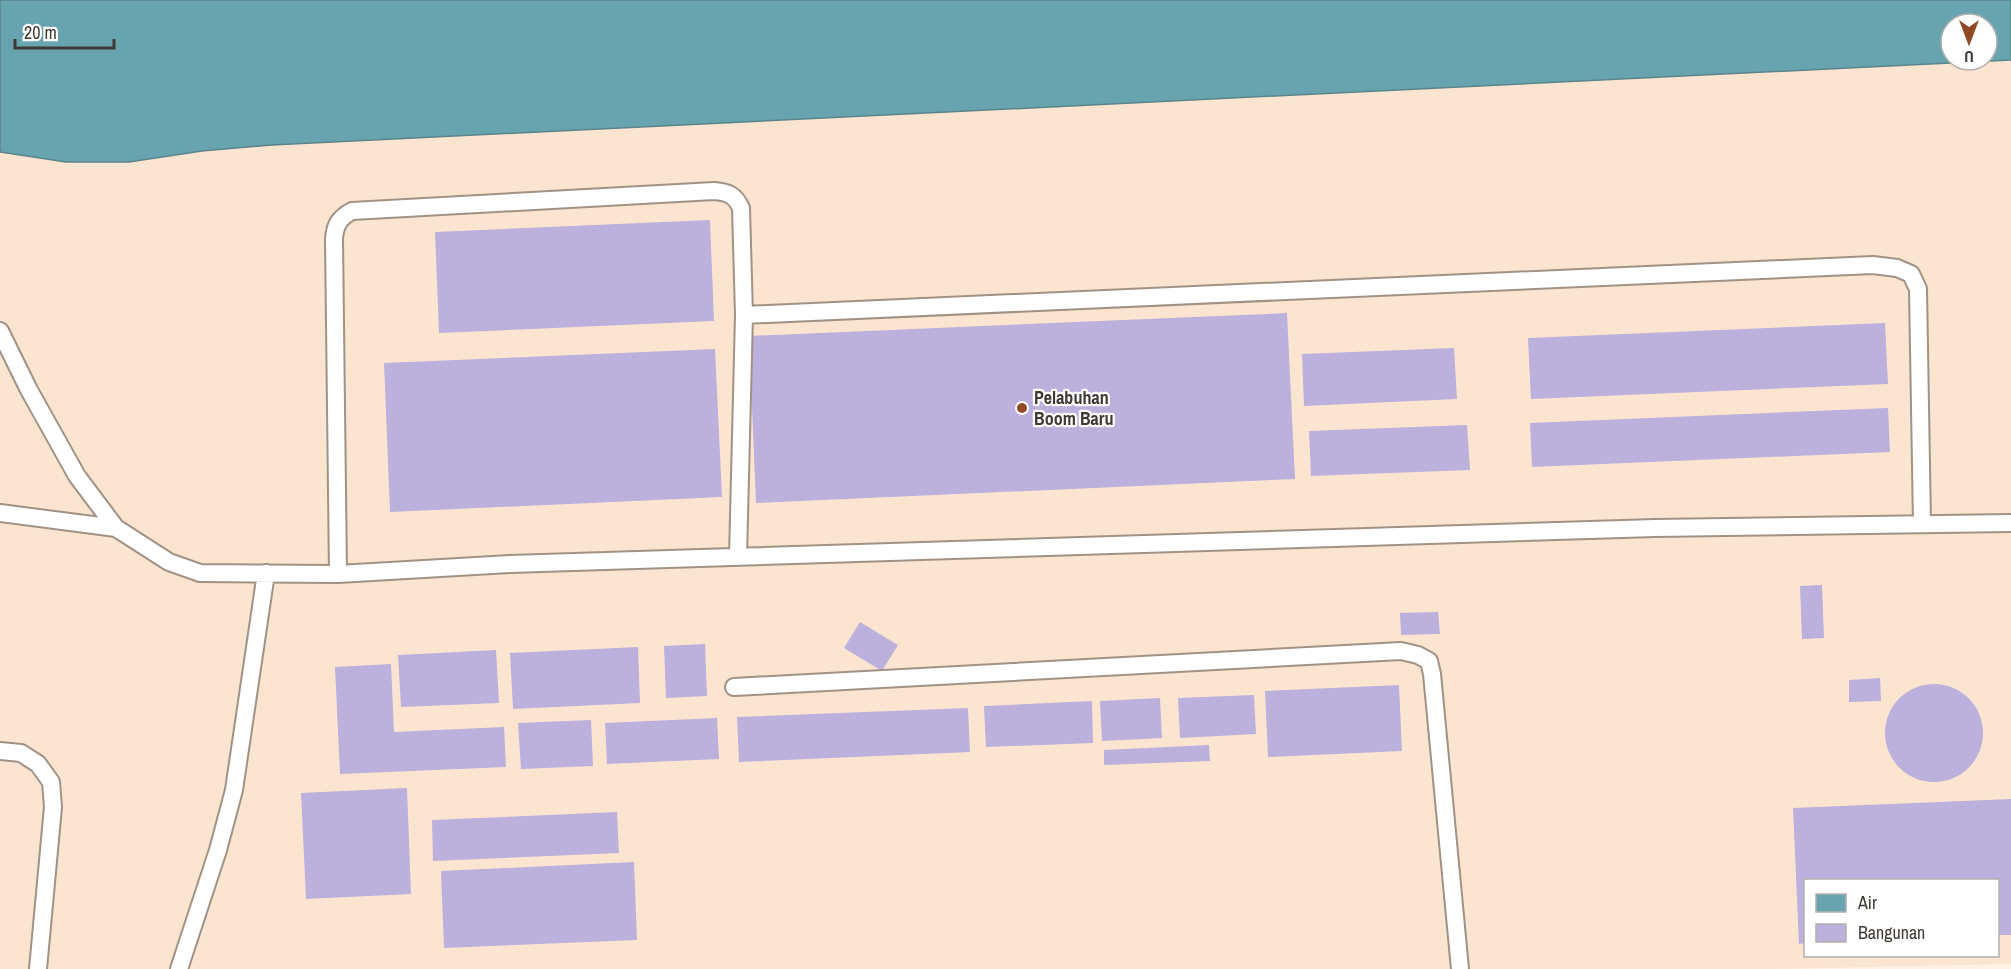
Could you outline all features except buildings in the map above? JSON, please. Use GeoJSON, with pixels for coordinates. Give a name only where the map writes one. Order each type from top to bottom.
{"type":"FeatureCollection","features":[{"type":"Feature","properties":{"kind":"lane"},"geometry":{"type":"LineString","coordinates":[[338,574],[334,239],[335,228],[341,217],[352,211],[714,191],[725,192],[736,197],[741,208],[744,315],[738,557]]}},
{"type":"Feature","properties":{"kind":"lane"},"geometry":{"type":"LineString","coordinates":[[744,315],[1861,266],[1898,267],[1911,274],[1918,289],[1922,524]]}},
{"type":"Feature","properties":{"kind":"lane"},"geometry":{"type":"LineString","coordinates":[[0,331],[29,390],[77,476],[116,528],[169,562],[200,573],[338,574],[510,564],[1655,528],[2011,523]]}},
{"type":"Feature","properties":{"kind":"lane"},"geometry":{"type":"LineString","coordinates":[[0,513],[116,528]]}},
{"type":"Feature","properties":{"kind":"lane"},"geometry":{"type":"LineString","coordinates":[[179,969],[218,850],[234,790],[266,573]]}},
{"type":"Feature","properties":{"kind":"lane"},"geometry":{"type":"LineString","coordinates":[[734,687],[1401,651],[1418,655],[1429,661],[1432,674],[1460,969]]}},
{"type":"Feature","properties":{"kind":"lane"},"geometry":{"type":"LineString","coordinates":[[0,751],[21,753],[38,764],[51,782],[53,807],[38,969]]}},
{"type":"Feature","properties":{"kind":"shaded area"},"geometry":{"type":"Polygon","coordinates":[[[2011,60],[2011,964],[1773,969],[0,969],[0,152],[66,162],[272,145],[1939,64],[1939,72],[1999,72],[1999,61],[2011,60]]]}},
{"type":"Feature","properties":{"kind":"water"},"geometry":{"type":"Polygon","coordinates":[[[0,0],[2011,0],[2011,60],[1999,61],[1999,12],[1939,12],[1939,64],[272,145],[202,151],[129,162],[66,162],[0,152],[0,0]]]}},
{"type":"Feature","properties":{"kind":"place","name":"Pelabuhan Boom Baru"},"geometry":{"type":"Point","coordinates":[1022,408]}}]}
